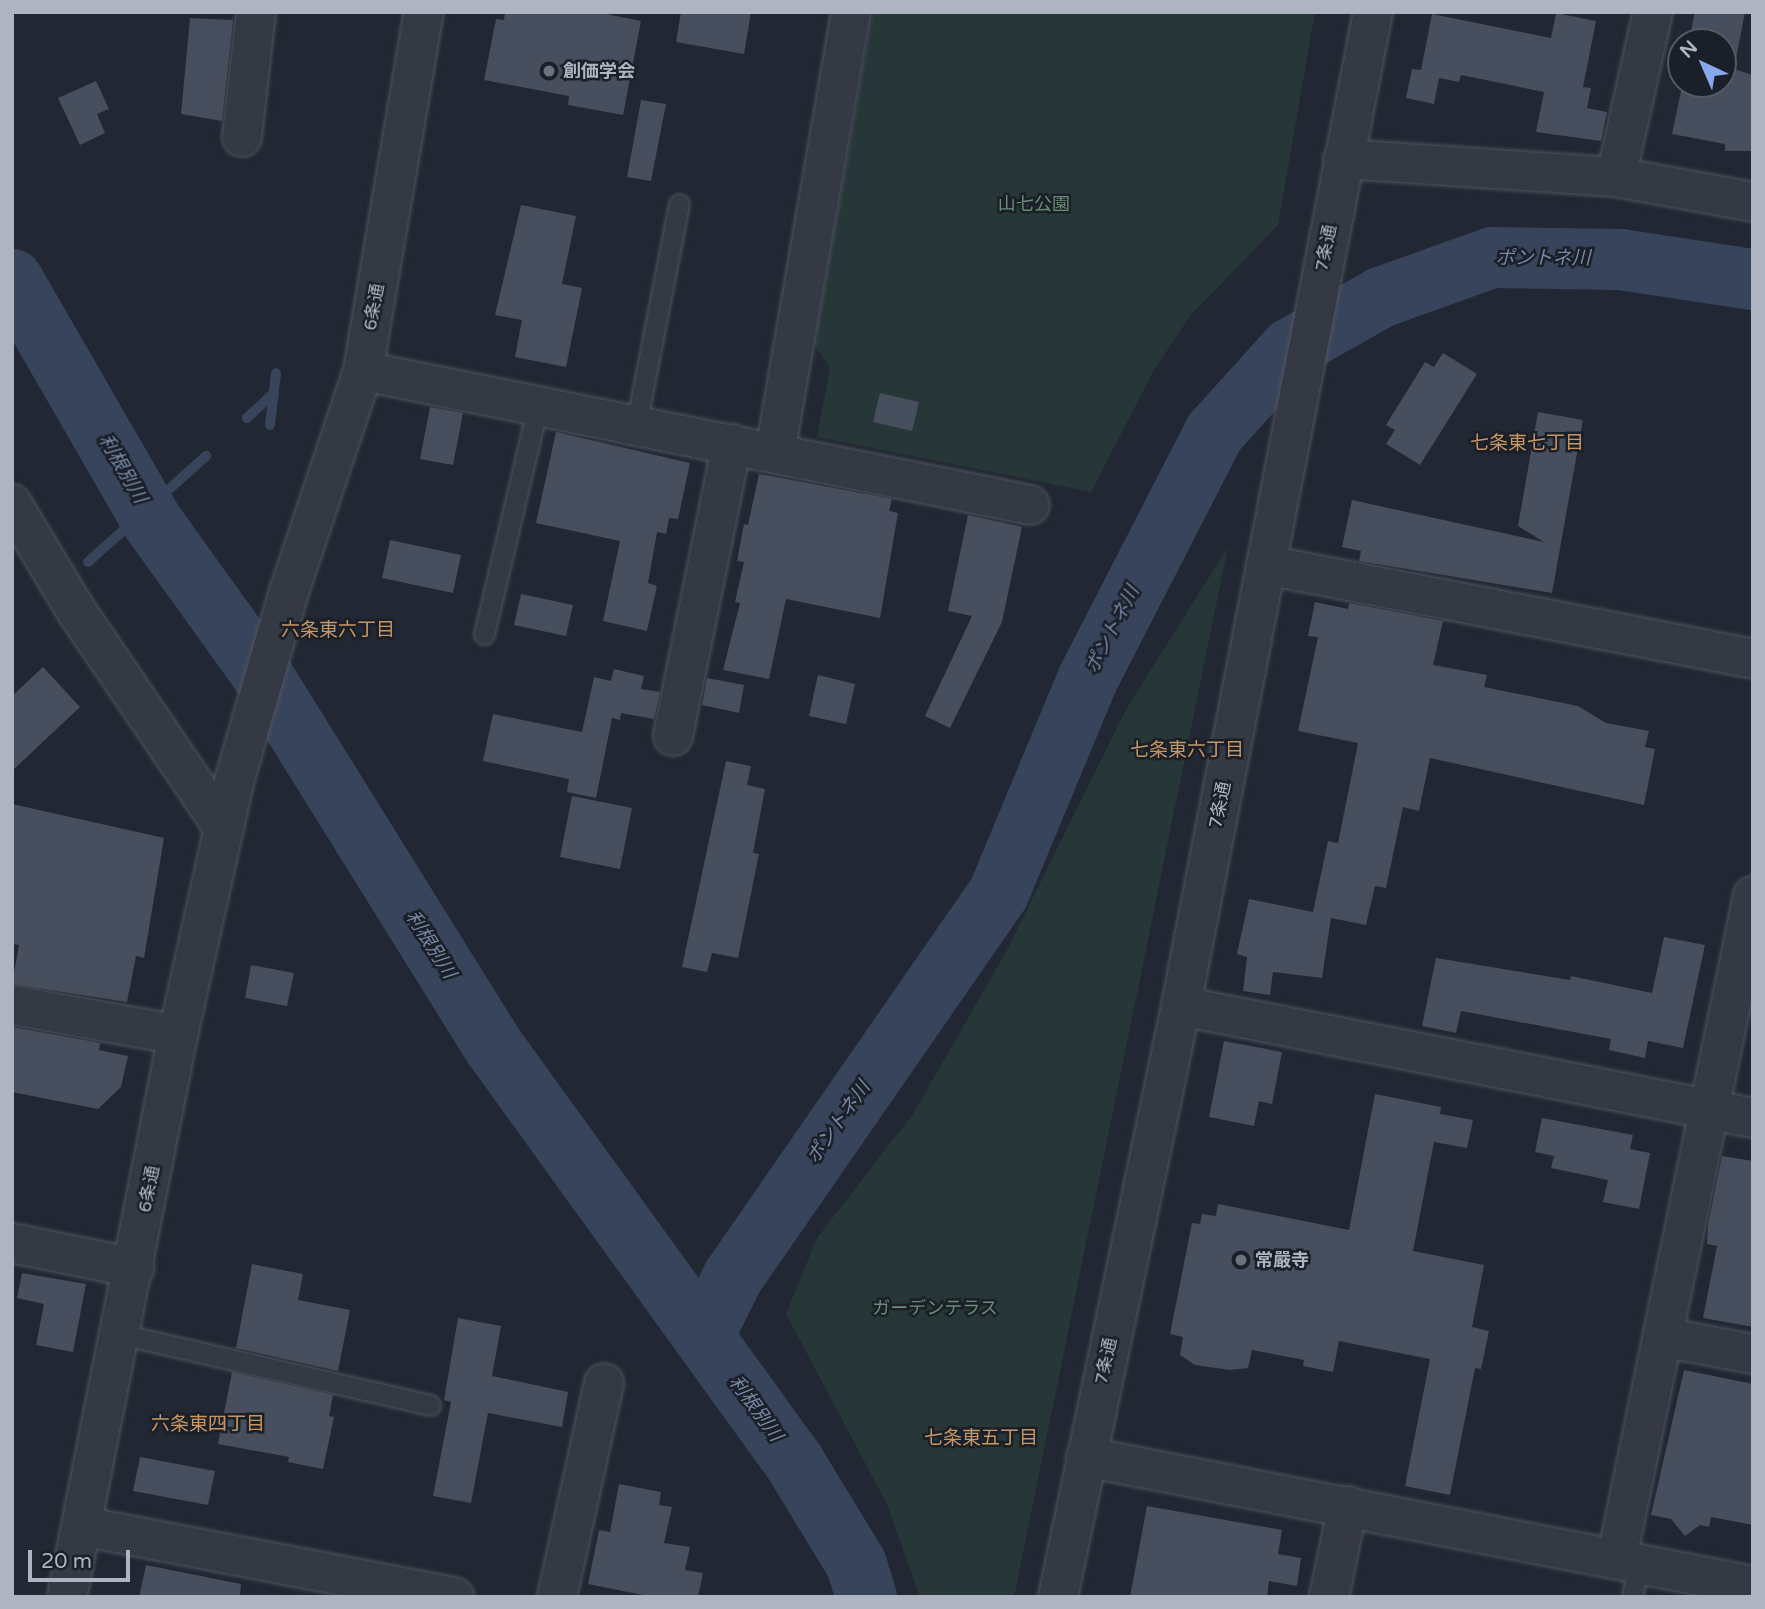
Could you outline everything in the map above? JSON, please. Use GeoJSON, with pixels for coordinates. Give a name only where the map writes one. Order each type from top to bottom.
{"type":"FeatureCollection","features":[{"type":"Feature","properties":{"kind":"street"},"geometry":{"type":"LineString","coordinates":[[242,137],[256,12]]}},
{"type":"Feature","properties":{"kind":"street","name":"6条通"},"geometry":{"type":"LineString","coordinates":[[67,1597],[178,1035],[234,782],[289,592],[363,371],[424,12]]}},
{"type":"Feature","properties":{"kind":"street"},"geometry":{"type":"LineString","coordinates":[[775,453],[851,12]]}},
{"type":"Feature","properties":{"kind":"street","name":"7条通"},"geometry":{"type":"LineString","coordinates":[[1058,1597],[1181,1006],[1321,268],[1373,12]]}},
{"type":"Feature","properties":{"kind":"street"},"geometry":{"type":"LineString","coordinates":[[1616,177],[1653,12]]}},
{"type":"Feature","properties":{"kind":"street"},"geometry":{"type":"LineString","coordinates":[[1343,159],[1616,177],[1753,202]]}},
{"type":"Feature","properties":{"kind":"street"},"geometry":{"type":"LineString","coordinates":[[363,371],[1030,505]]}},
{"type":"Feature","properties":{"kind":"street"},"geometry":{"type":"LineString","coordinates":[[673,736],[732,444]]}},
{"type":"Feature","properties":{"kind":"street"},"geometry":{"type":"LineString","coordinates":[[12,504],[77,612],[224,828]]}},
{"type":"Feature","properties":{"kind":"street"},"geometry":{"type":"LineString","coordinates":[[1266,565],[1753,659]]}},
{"type":"Feature","properties":{"kind":"street"},"geometry":{"type":"LineString","coordinates":[[1629,1572],[1662,1337],[1706,1108],[1753,896]]}},
{"type":"Feature","properties":{"kind":"street"},"geometry":{"type":"LineString","coordinates":[[12,1005],[178,1035]]}},
{"type":"Feature","properties":{"kind":"street"},"geometry":{"type":"LineString","coordinates":[[1181,1006],[1753,1118]]}},
{"type":"Feature","properties":{"kind":"street"},"geometry":{"type":"LineString","coordinates":[[12,1243],[134,1268]]}},
{"type":"Feature","properties":{"kind":"street"},"geometry":{"type":"LineString","coordinates":[[1662,1337],[1753,1354]]}},
{"type":"Feature","properties":{"kind":"street"},"geometry":{"type":"LineString","coordinates":[[557,1597],[604,1383]]}},
{"type":"Feature","properties":{"kind":"street"},"geometry":{"type":"LineString","coordinates":[[1086,1457],[1348,1506],[1629,1572],[1753,1586]]}},
{"type":"Feature","properties":{"kind":"street"},"geometry":{"type":"LineString","coordinates":[[1329,1597],[1348,1506]]}},
{"type":"Feature","properties":{"kind":"street"},"geometry":{"type":"LineString","coordinates":[[81,1526],[454,1597]]}},
{"type":"Feature","properties":{"kind":"lane"},"geometry":{"type":"LineString","coordinates":[[636,425],[680,204]]}},
{"type":"Feature","properties":{"kind":"lane"},"geometry":{"type":"LineString","coordinates":[[484,634],[538,406]]}},
{"type":"Feature","properties":{"kind":"lane"},"geometry":{"type":"LineString","coordinates":[[120,1334],[430,1405]]}},
{"type":"Feature","properties":{"kind":"green space","name":"山七公園"},"geometry":{"type":"Polygon","coordinates":[[[873,12],[1315,12],[1278,225],[1190,316],[1154,370],[1091,492],[817,437],[830,367],[814,345],[873,12]]]}},
{"type":"Feature","properties":{"kind":"green space","name":"ガーデンテラス"},"geometry":{"type":"Polygon","coordinates":[[[1228,547],[1014,1597],[920,1597],[887,1504],[786,1314],[817,1238],[913,1114],[1007,950],[1125,711],[1228,547]]]}},
{"type":"Feature","properties":{"kind":"building","name":"創価学会"},"geometry":{"type":"Polygon","coordinates":[[[505,12],[596,12],[641,21],[623,115],[568,105],[569,96],[484,80],[496,19],[504,20],[505,12]]]}},
{"type":"Feature","properties":{"kind":"building"},"geometry":{"type":"Polygon","coordinates":[[[681,12],[751,12],[744,54],[676,42],[681,12]]]}},
{"type":"Feature","properties":{"kind":"building"},"geometry":{"type":"Polygon","coordinates":[[[1695,12],[1745,12],[1737,53],[1737,28],[1692,28],[1695,12]]]}},
{"type":"Feature","properties":{"kind":"building"},"geometry":{"type":"Polygon","coordinates":[[[1556,13],[1596,21],[1583,87],[1591,88],[1587,108],[1607,112],[1601,141],[1536,132],[1544,92],[1461,75],[1459,82],[1439,78],[1434,104],[1406,98],[1412,69],[1421,70],[1432,14],[1551,38],[1556,13]]]}},
{"type":"Feature","properties":{"kind":"building"},"geometry":{"type":"Polygon","coordinates":[[[190,18],[233,20],[222,121],[181,114],[190,18]]]}},
{"type":"Feature","properties":{"kind":"building"},"geometry":{"type":"Polygon","coordinates":[[[1737,70],[1753,75],[1753,151],[1725,151],[1725,144],[1672,134],[1680,98],[1737,98],[1737,70]]]}},
{"type":"Feature","properties":{"kind":"building"},"geometry":{"type":"Polygon","coordinates":[[[96,81],[109,109],[97,114],[105,133],[80,145],[58,98],[96,81]]]}},
{"type":"Feature","properties":{"kind":"building"},"geometry":{"type":"Polygon","coordinates":[[[641,100],[666,104],[651,181],[627,177],[641,100]]]}},
{"type":"Feature","properties":{"kind":"building"},"geometry":{"type":"Polygon","coordinates":[[[521,205],[576,216],[562,284],[582,288],[566,367],[515,357],[522,320],[495,315],[521,205]]]}},
{"type":"Feature","properties":{"kind":"building"},"geometry":{"type":"Polygon","coordinates":[[[1443,353],[1477,374],[1420,465],[1386,444],[1395,430],[1386,425],[1425,362],[1434,367],[1443,353]]]}},
{"type":"Feature","properties":{"kind":"building"},"geometry":{"type":"Polygon","coordinates":[[[880,393],[919,402],[912,431],[873,422],[880,393]]]}},
{"type":"Feature","properties":{"kind":"building"},"geometry":{"type":"Polygon","coordinates":[[[430,407],[463,413],[453,465],[420,459],[430,407]]]}},
{"type":"Feature","properties":{"kind":"building"},"geometry":{"type":"Polygon","coordinates":[[[1538,412],[1583,420],[1552,593],[1359,561],[1361,551],[1342,547],[1352,500],[1544,542],[1518,526],[1538,412]]]}},
{"type":"Feature","properties":{"kind":"building"},"geometry":{"type":"Polygon","coordinates":[[[556,432],[690,463],[678,519],[669,518],[666,534],[657,532],[648,583],[657,586],[647,631],[603,621],[620,541],[536,523],[556,432]]]}},
{"type":"Feature","properties":{"kind":"building"},"geometry":{"type":"Polygon","coordinates":[[[759,474],[892,499],[889,511],[898,513],[880,618],[786,599],[769,679],[723,670],[740,603],[735,602],[744,562],[737,561],[744,524],[748,525],[759,474]]]}},
{"type":"Feature","properties":{"kind":"building"},"geometry":{"type":"Polygon","coordinates":[[[968,515],[1022,527],[1002,622],[950,728],[925,716],[972,616],[948,611],[968,515]]]}},
{"type":"Feature","properties":{"kind":"building"},"geometry":{"type":"Polygon","coordinates":[[[390,540],[461,555],[453,593],[382,578],[390,540]]]}},
{"type":"Feature","properties":{"kind":"building"},"geometry":{"type":"Polygon","coordinates":[[[521,594],[573,605],[566,636],[514,625],[521,594]]]}},
{"type":"Feature","properties":{"kind":"building"},"geometry":{"type":"Polygon","coordinates":[[[1315,602],[1348,609],[1349,603],[1443,621],[1433,665],[1487,675],[1484,687],[1578,706],[1606,723],[1649,731],[1645,747],[1655,749],[1644,805],[1430,758],[1419,811],[1403,807],[1386,888],[1375,886],[1366,925],[1331,918],[1322,978],[1273,972],[1270,995],[1243,991],[1247,957],[1237,954],[1249,899],[1313,912],[1328,841],[1338,843],[1358,743],[1298,731],[1318,637],[1308,636],[1315,602]]]}},
{"type":"Feature","properties":{"kind":"building"},"geometry":{"type":"Polygon","coordinates":[[[43,667],[80,707],[12,771],[12,696],[43,667]]]}},
{"type":"Feature","properties":{"kind":"building"},"geometry":{"type":"Polygon","coordinates":[[[614,669],[644,676],[641,689],[660,692],[654,719],[621,713],[620,720],[612,718],[596,798],[567,792],[569,779],[483,761],[493,714],[582,732],[594,677],[611,681],[614,669]]]}},
{"type":"Feature","properties":{"kind":"building"},"geometry":{"type":"Polygon","coordinates":[[[818,675],[855,684],[846,724],[809,716],[818,675]]]}},
{"type":"Feature","properties":{"kind":"building"},"geometry":{"type":"Polygon","coordinates":[[[707,678],[744,685],[739,713],[702,705],[707,678]]]}},
{"type":"Feature","properties":{"kind":"building"},"geometry":{"type":"Polygon","coordinates":[[[726,761],[751,766],[747,785],[765,789],[753,853],[759,854],[738,958],[712,953],[707,972],[682,967],[726,761]]]}},
{"type":"Feature","properties":{"kind":"building"},"geometry":{"type":"Polygon","coordinates":[[[572,796],[632,808],[620,869],[560,857],[572,796]]]}},
{"type":"Feature","properties":{"kind":"building"},"geometry":{"type":"Polygon","coordinates":[[[12,804],[164,838],[144,958],[136,956],[127,1002],[12,984],[19,945],[12,944],[12,804]]]}},
{"type":"Feature","properties":{"kind":"building"},"geometry":{"type":"Polygon","coordinates":[[[1664,937],[1705,945],[1683,1048],[1648,1041],[1645,1058],[1609,1050],[1611,1039],[1461,1011],[1456,1033],[1422,1026],[1436,958],[1570,980],[1571,976],[1652,993],[1664,937]]]}},
{"type":"Feature","properties":{"kind":"building"},"geometry":{"type":"Polygon","coordinates":[[[251,965],[294,973],[287,1006],[245,998],[251,965]]]}},
{"type":"Feature","properties":{"kind":"building"},"geometry":{"type":"Polygon","coordinates":[[[12,1027],[100,1043],[99,1050],[128,1056],[121,1087],[98,1109],[12,1092],[12,1027]]]}},
{"type":"Feature","properties":{"kind":"building"},"geometry":{"type":"Polygon","coordinates":[[[1224,1041],[1282,1052],[1272,1104],[1259,1101],[1254,1126],[1209,1117],[1224,1041]]]}},
{"type":"Feature","properties":{"kind":"building"},"geometry":{"type":"Polygon","coordinates":[[[1375,1094],[1441,1107],[1440,1114],[1473,1120],[1467,1148],[1434,1142],[1413,1251],[1484,1265],[1472,1327],[1489,1331],[1481,1369],[1475,1368],[1450,1495],[1405,1486],[1430,1359],[1339,1341],[1333,1372],[1303,1366],[1304,1360],[1252,1350],[1248,1368],[1230,1370],[1195,1365],[1180,1355],[1183,1337],[1170,1334],[1192,1223],[1200,1224],[1202,1214],[1216,1216],[1218,1204],[1349,1230],[1375,1094]]]}},
{"type":"Feature","properties":{"kind":"building"},"geometry":{"type":"Polygon","coordinates":[[[1542,1118],[1633,1135],[1630,1149],[1650,1153],[1639,1209],[1603,1202],[1608,1180],[1551,1168],[1554,1156],[1535,1152],[1542,1118]]]}},
{"type":"Feature","properties":{"kind":"building"},"geometry":{"type":"Polygon","coordinates":[[[1722,1156],[1753,1161],[1753,1327],[1703,1318],[1717,1246],[1707,1244],[1708,1225],[1722,1156]]]}},
{"type":"Feature","properties":{"kind":"building"},"geometry":{"type":"Polygon","coordinates":[[[252,1264],[303,1274],[298,1300],[350,1310],[338,1371],[236,1348],[252,1264]]]}},
{"type":"Feature","properties":{"kind":"building"},"geometry":{"type":"Polygon","coordinates":[[[22,1273],[86,1284],[73,1352],[36,1345],[44,1304],[17,1298],[22,1273]]]}},
{"type":"Feature","properties":{"kind":"building"},"geometry":{"type":"Polygon","coordinates":[[[458,1318],[501,1326],[492,1376],[568,1392],[562,1427],[488,1413],[471,1503],[433,1496],[451,1402],[444,1400],[458,1318]]]}},
{"type":"Feature","properties":{"kind":"building"},"geometry":{"type":"Polygon","coordinates":[[[1684,1370],[1753,1384],[1753,1525],[1711,1517],[1709,1527],[1700,1525],[1685,1536],[1671,1519],[1651,1515],[1684,1370]]]}},
{"type":"Feature","properties":{"kind":"building"},"geometry":{"type":"Polygon","coordinates":[[[232,1372],[333,1395],[329,1416],[334,1417],[323,1469],[288,1462],[289,1457],[218,1444],[232,1372]]]}},
{"type":"Feature","properties":{"kind":"building"},"geometry":{"type":"Polygon","coordinates":[[[140,1457],[215,1471],[208,1505],[133,1491],[140,1457]]]}},
{"type":"Feature","properties":{"kind":"building"},"geometry":{"type":"Polygon","coordinates":[[[619,1484],[661,1492],[659,1505],[672,1507],[664,1543],[690,1547],[685,1570],[703,1573],[698,1597],[653,1597],[588,1584],[599,1530],[610,1532],[619,1484]]]}},
{"type":"Feature","properties":{"kind":"building"},"geometry":{"type":"Polygon","coordinates":[[[1147,1506],[1282,1530],[1278,1554],[1301,1558],[1297,1586],[1269,1581],[1267,1597],[1130,1597],[1147,1506]]]}},
{"type":"Feature","properties":{"kind":"building"},"geometry":{"type":"Polygon","coordinates":[[[146,1565],[241,1584],[240,1597],[139,1597],[146,1565]]]}},
{"type":"Feature","properties":{"kind":"waterway","name":"ポントネ川"},"geometry":{"type":"LineString","coordinates":[[703,1336],[732,1277],[998,893],[1087,679],[1214,432],[1290,348],[1380,297],[1492,257],[1620,259],[1753,279]]}},
{"type":"Feature","properties":{"kind":"waterway","name":"利根別川"},"geometry":{"type":"LineString","coordinates":[[12,279],[151,520],[261,673],[494,1047],[794,1462],[856,1564],[866,1597]]}},
{"type":"Feature","properties":{"kind":"waterway"},"geometry":{"type":"LineString","coordinates":[[270,425],[276,373]]}},
{"type":"Feature","properties":{"kind":"waterway"},"geometry":{"type":"LineString","coordinates":[[247,418],[274,393]]}},
{"type":"Feature","properties":{"kind":"waterway","name":"利根別川"},"geometry":{"type":"LineString","coordinates":[[88,562],[206,456]]}},
{"type":"Feature","properties":{"kind":"place","name":"創価学会"},"geometry":{"type":"Point","coordinates":[549,71]}},
{"type":"Feature","properties":{"kind":"place","name":"常嚴寺"},"geometry":{"type":"Point","coordinates":[1241,1260]}},
{"type":"Feature","properties":{"kind":"district","name":"七条東七丁目"},"geometry":{"type":"Point","coordinates":[1527,444]}},
{"type":"Feature","properties":{"kind":"district","name":"六条東六丁目"},"geometry":{"type":"Point","coordinates":[338,631]}},
{"type":"Feature","properties":{"kind":"district","name":"七条東六丁目"},"geometry":{"type":"Point","coordinates":[1187,751]}},
{"type":"Feature","properties":{"kind":"district","name":"六条東四丁目"},"geometry":{"type":"Point","coordinates":[208,1425]}},
{"type":"Feature","properties":{"kind":"district","name":"七条東五丁目"},"geometry":{"type":"Point","coordinates":[981,1439]}}]}
